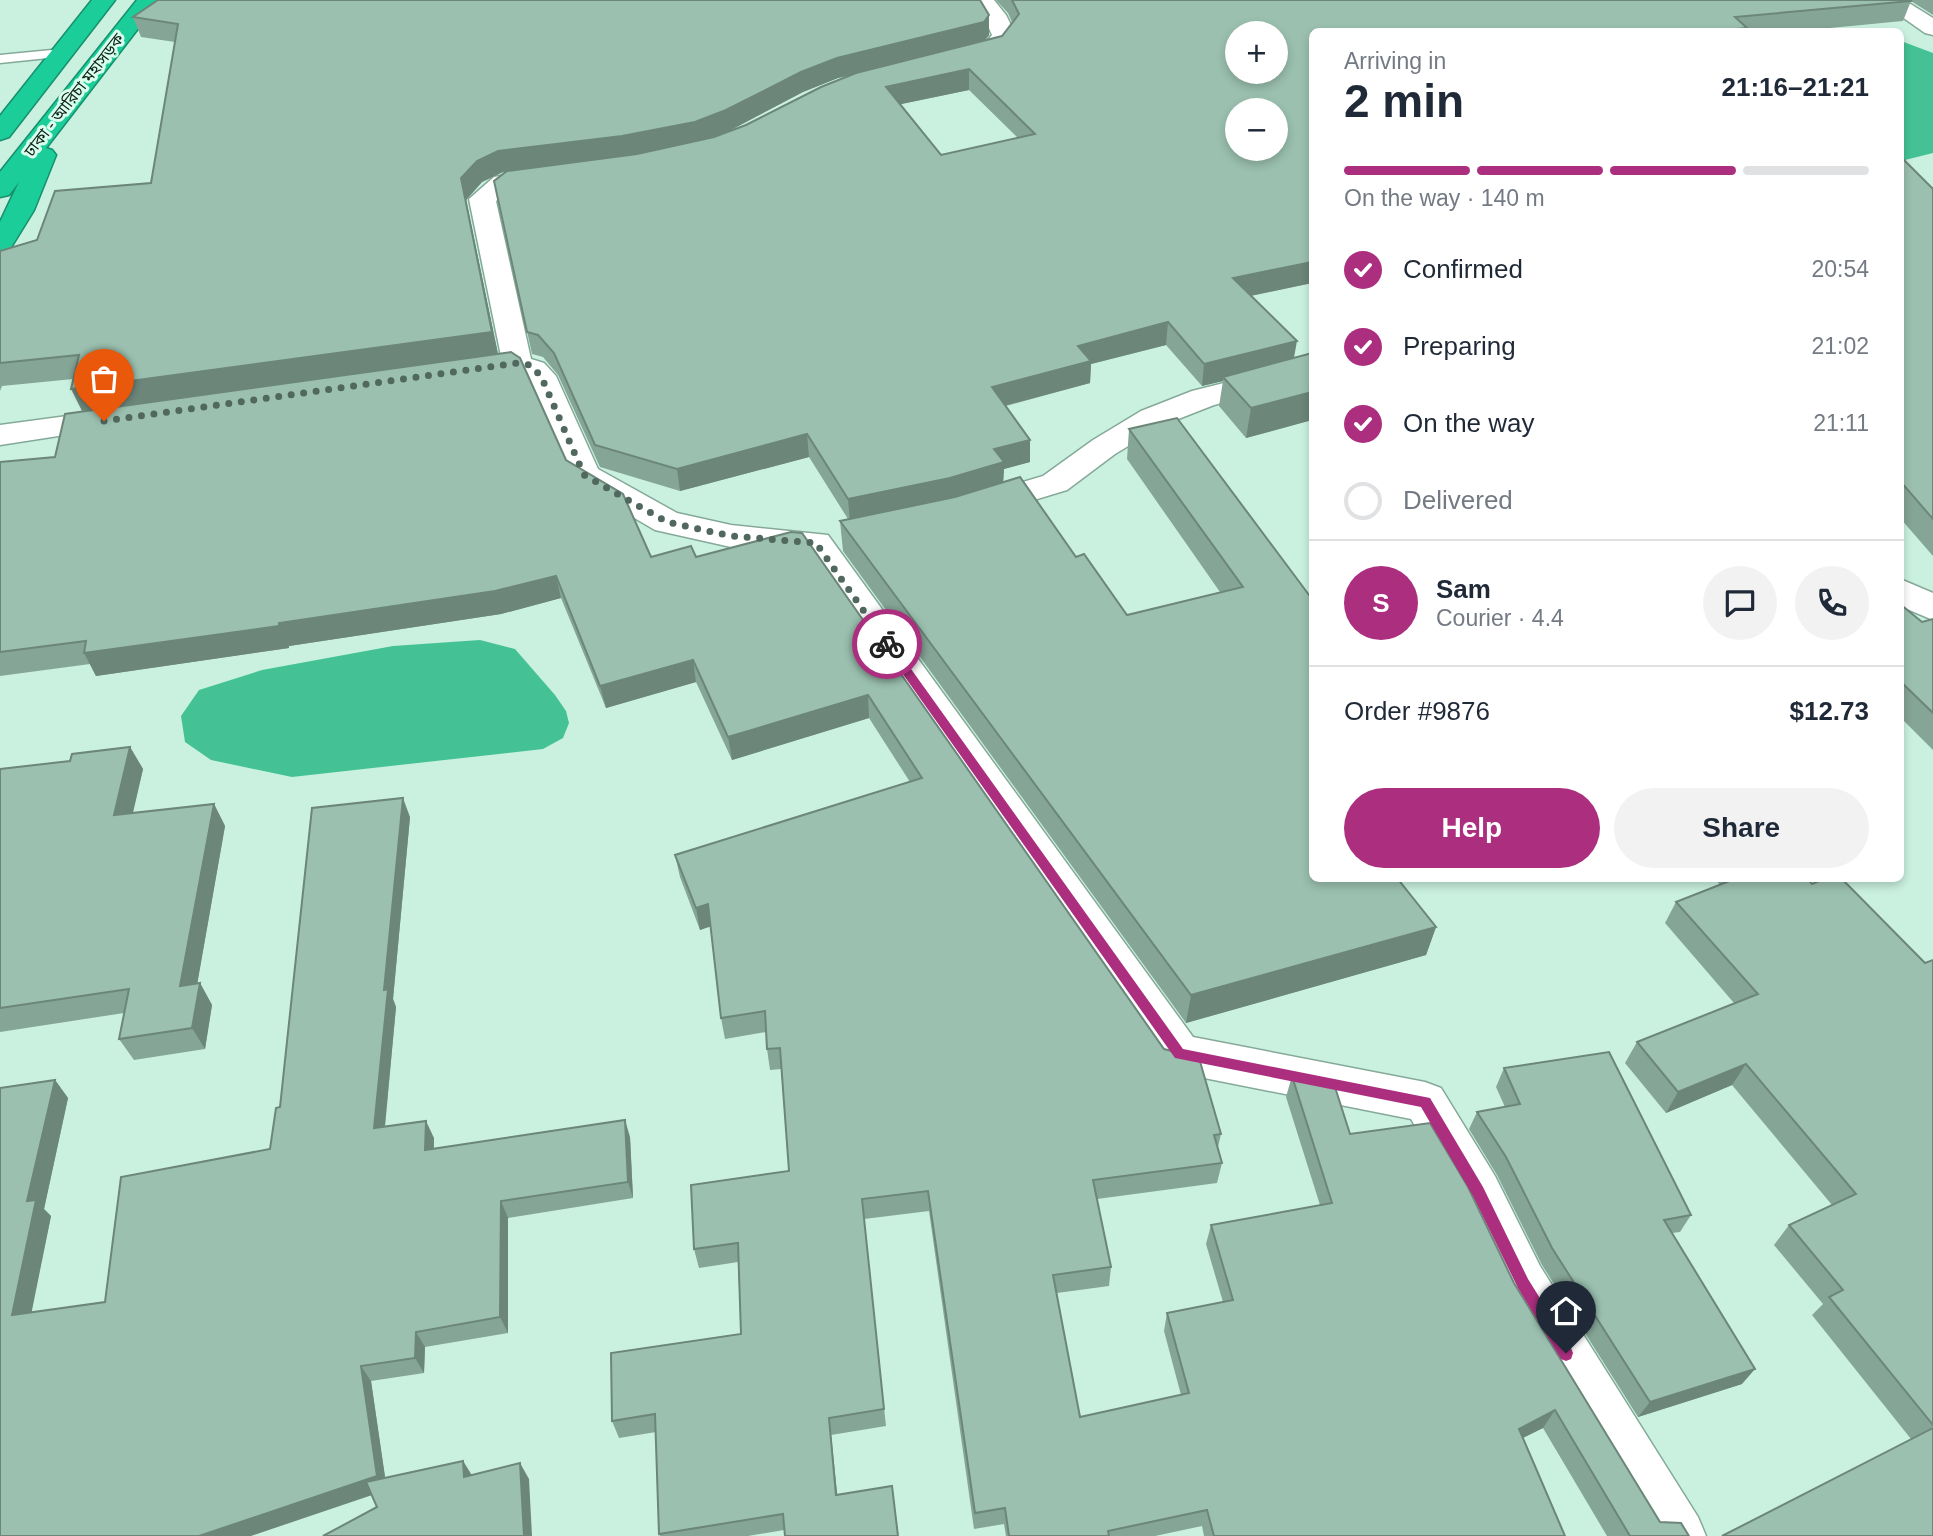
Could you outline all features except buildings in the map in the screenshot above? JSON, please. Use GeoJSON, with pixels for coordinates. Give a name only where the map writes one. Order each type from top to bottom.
{"type":"FeatureCollection","features":[{"type":"Feature","properties":{"kind":"highway","name":"ঢাকা - আরিচা মহাসড়ক"},"geometry":{"type":"LineString","coordinates":[[4,125],[104,0]]}},
{"type":"Feature","properties":{"kind":"highway","name":"ঢাকা - আরিচা মহাসড়ক"},"geometry":{"type":"LineString","coordinates":[[0,190],[149,0]]}},
{"type":"Feature","properties":{"kind":"highway"},"geometry":{"type":"LineString","coordinates":[[0,243],[21,209],[57,117]]}},
{"type":"Feature","properties":{"kind":"street"},"geometry":{"type":"LineString","coordinates":[[944,62],[993,49],[1004,35],[995,15],[982,0]]}},
{"type":"Feature","properties":{"kind":"street"},"geometry":{"type":"LineString","coordinates":[[1889,0],[1933,28]]}},
{"type":"Feature","properties":{"kind":"street"},"geometry":{"type":"LineString","coordinates":[[517,363],[482,199],[503,183],[569,174]]}},
{"type":"Feature","properties":{"kind":"street"},"geometry":{"type":"LineString","coordinates":[[436,374],[517,363],[530,365],[541,376],[584,475],[667,522],[731,536],[828,540],[1179,1054],[1425,1102],[1478,1191],[1523,1283],[1679,1536]]}},
{"type":"Feature","properties":{"kind":"street"},"geometry":{"type":"LineString","coordinates":[[955,513],[1055,483],[1104,447],[1152,418],[1203,398],[1309,371]]}},
{"type":"Feature","properties":{"kind":"street"},"geometry":{"type":"LineString","coordinates":[[0,435],[143,415]]}},
{"type":"Feature","properties":{"kind":"street"},"geometry":{"type":"LineString","coordinates":[[1904,593],[1933,608]]}},
{"type":"Feature","properties":{"kind":"lane"},"geometry":{"type":"LineString","coordinates":[[0,59],[62,53]]}},
{"type":"Feature","properties":{"kind":"shaded area"},"geometry":{"type":"Polygon","coordinates":[[[1904,42],[1933,53],[1933,153],[1904,160],[1904,42]]]}},
{"type":"Feature","properties":{"kind":"shaded area"},"geometry":{"type":"Polygon","coordinates":[[[480,640],[515,649],[555,695],[566,711],[569,723],[563,738],[543,749],[292,777],[211,760],[185,742],[181,716],[199,690],[262,670],[393,646],[480,640]]]}},
{"type":"Feature","properties":{"kind":"way so far"},"geometry":{"type":"LineString","coordinates":[[104,421],[517,363],[530,365],[541,376],[584,475],[667,522],[731,536],[816,543],[887,644]]}},
{"type":"Feature","properties":{"kind":"route"},"geometry":{"type":"LineString","coordinates":[[887,644],[1179,1054],[1425,1102],[1478,1191],[1523,1283],[1566,1353]]}}]}
